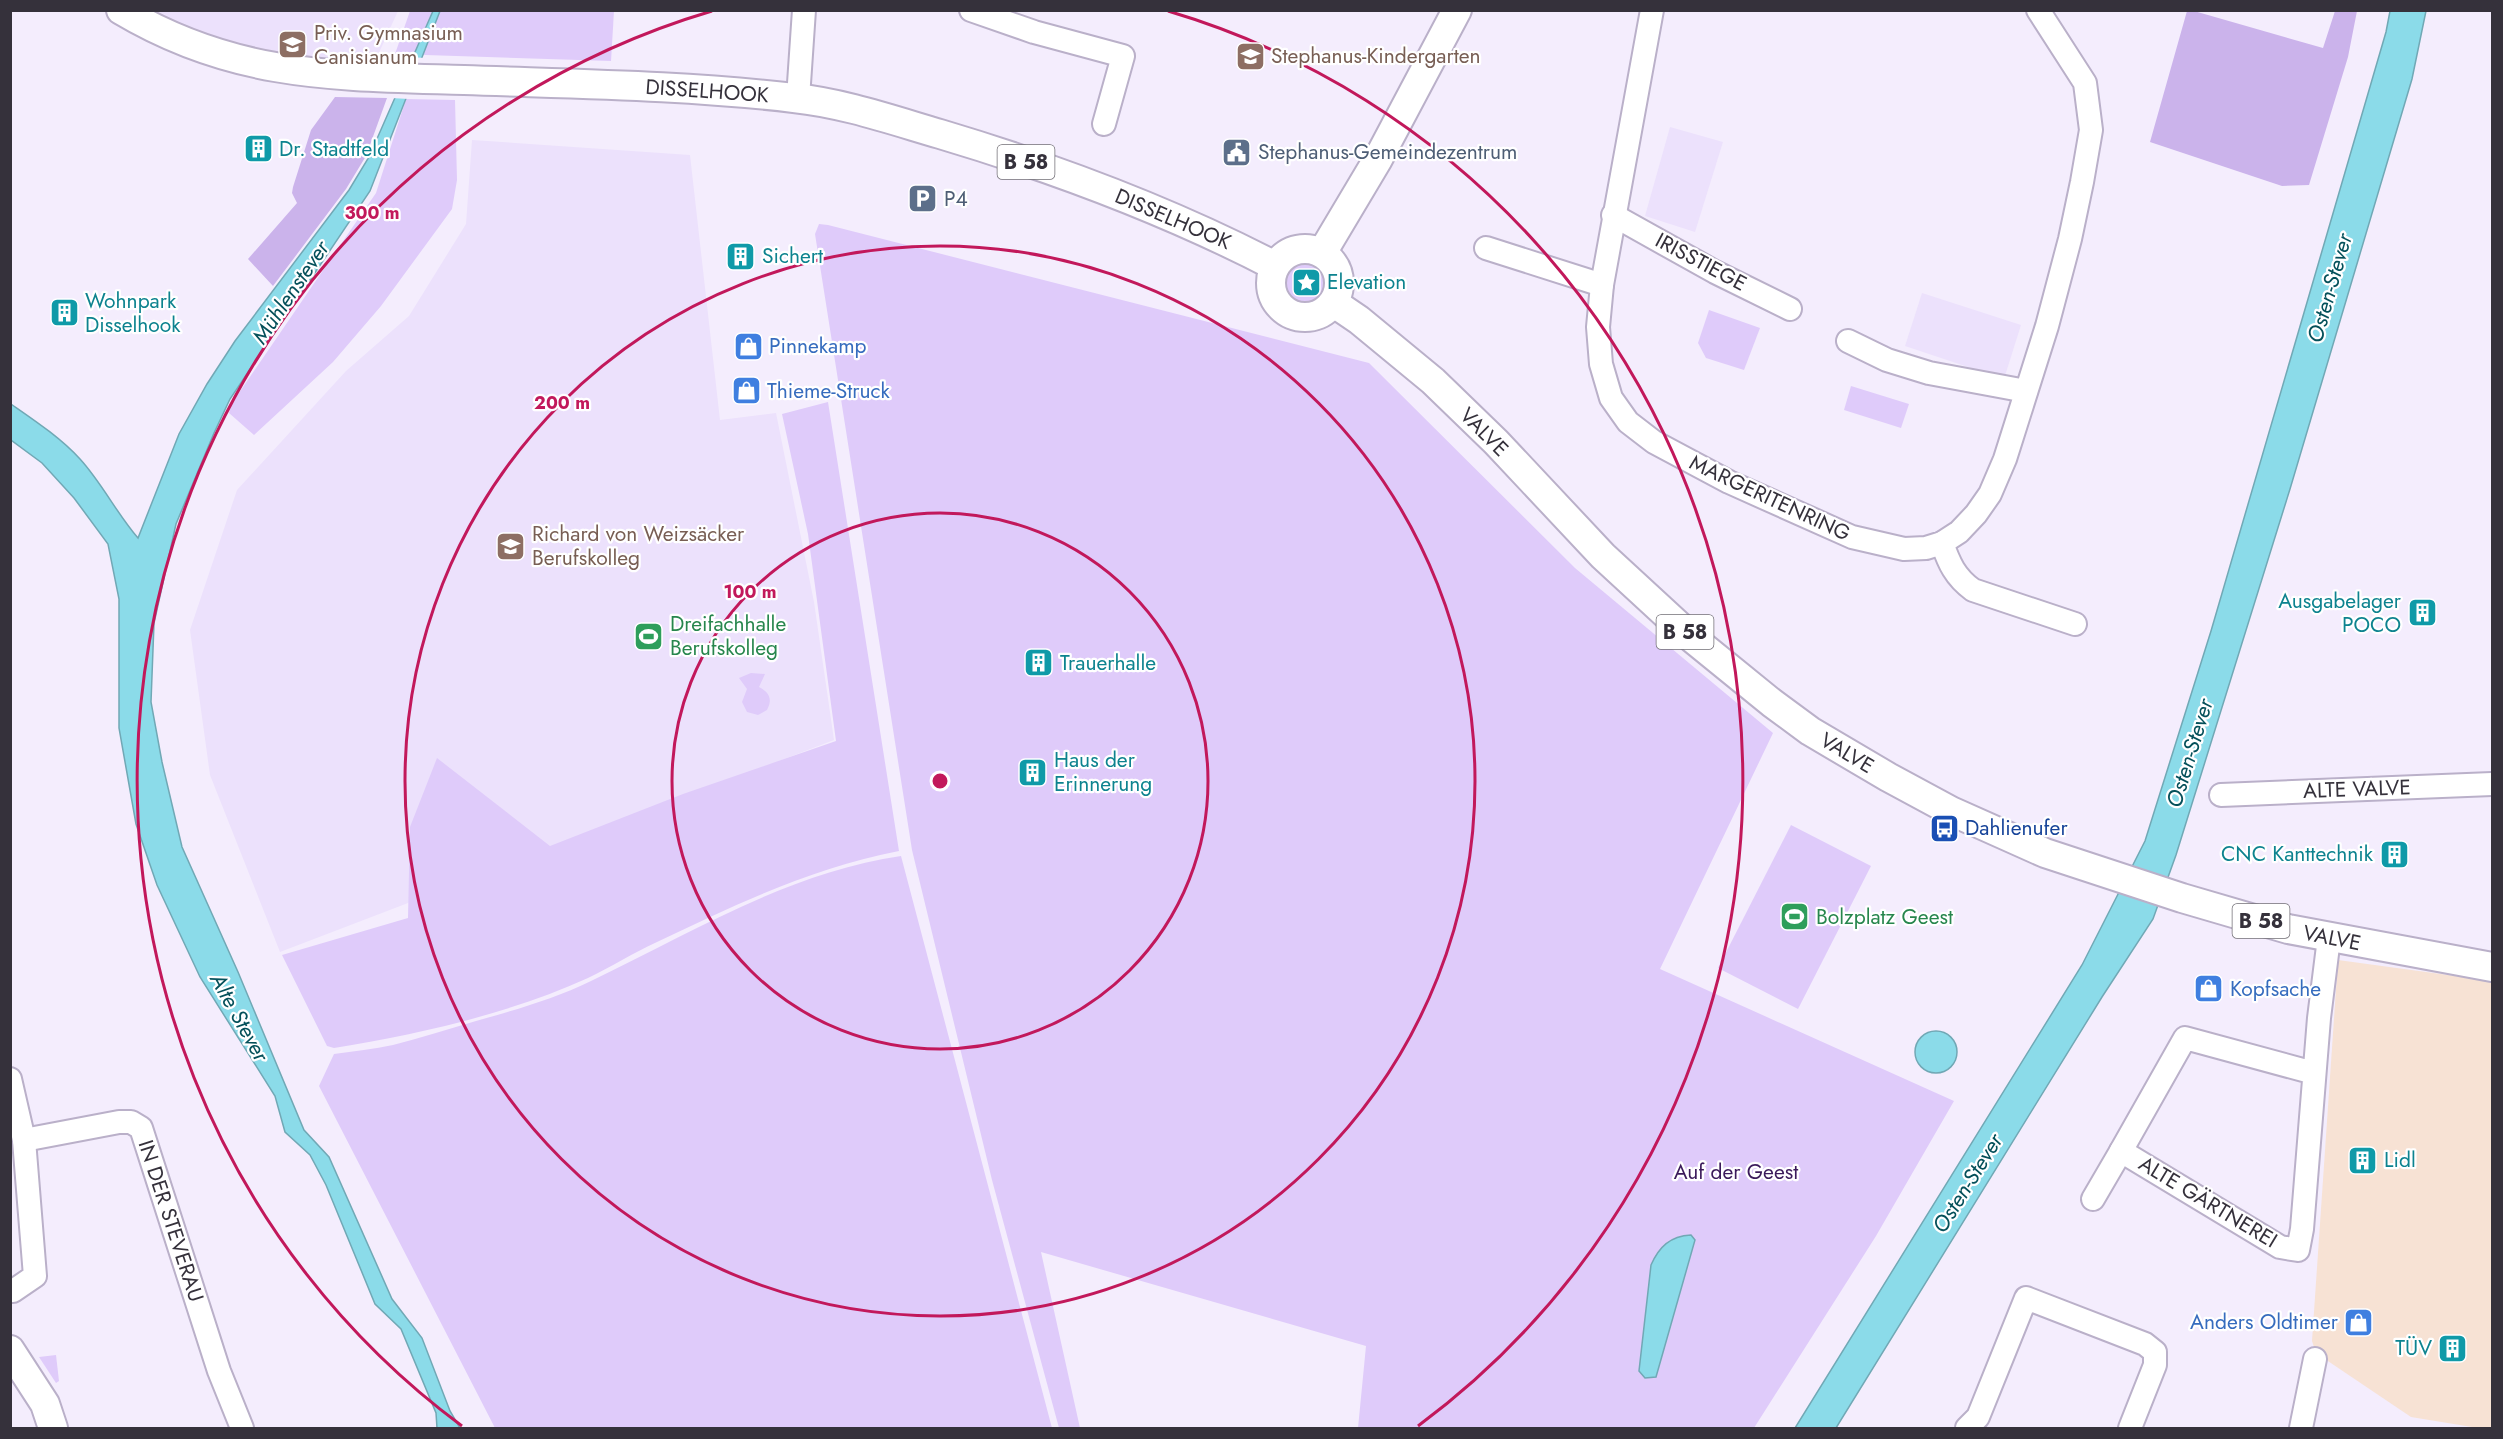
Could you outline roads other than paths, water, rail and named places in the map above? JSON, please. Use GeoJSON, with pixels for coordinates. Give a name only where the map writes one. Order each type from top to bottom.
{"type":"FeatureCollection","features":[{"type":"Feature","properties":{"kind":"main road","name":"DISSELHOOK"},"geometry":{"type":"LineString","coordinates":[[120,10],[188,44],[260,65],[327,76],[699,88],[798,98],[856,110],[986,148],[1133,201],[1275,266]]}},
{"type":"Feature","properties":{"kind":"main road"},"geometry":{"type":"LineString","coordinates":[[1322,253],[1383,149],[1457,10]]}},
{"type":"Feature","properties":{"kind":"main road"},"geometry":{"type":"LineString","coordinates":[[1301,249],[1322,253],[1330,260],[1339,281],[1334,303],[1317,316],[1296,317],[1286,312],[1277,303],[1272,291],[1271,278],[1275,266],[1291,252],[1301,249]]}},
{"type":"Feature","properties":{"kind":"main road","name":"VALVE"},"geometry":{"type":"LineString","coordinates":[[1334,303],[1359,320],[1433,381],[1496,442],[1603,556],[1692,638],[1810,731],[1951,811],[2045,853],[2182,898],[2288,929],[2493,967]]}},
{"type":"Feature","properties":{"kind":"main road"},"geometry":{"type":"LineString","coordinates":[[10,1350],[45,1404],[53,1428]]}},
{"type":"Feature","properties":{"kind":"street"},"geometry":{"type":"LineString","coordinates":[[798,98],[804,10]]}},
{"type":"Feature","properties":{"kind":"street"},"geometry":{"type":"LineString","coordinates":[[971,10],[1034,32],[1123,56],[1104,124]]}},
{"type":"Feature","properties":{"kind":"street","name":"MARGERITENRING"},"geometry":{"type":"LineString","coordinates":[[1652,10],[1602,285],[1598,327],[1601,364],[1611,398],[1628,423],[1654,442],[1729,482],[1852,537],[1904,549],[1926,548],[1942,543],[1959,532],[1990,494],[2005,459],[2070,239],[2091,130],[2085,83],[2038,10]]}},
{"type":"Feature","properties":{"kind":"street","name":"IRISSTIEGE"},"geometry":{"type":"LineString","coordinates":[[1613,215],[1715,272],[1790,309]]}},
{"type":"Feature","properties":{"kind":"street"},"geometry":{"type":"LineString","coordinates":[[1486,248],[1602,285]]}},
{"type":"Feature","properties":{"kind":"street"},"geometry":{"type":"LineString","coordinates":[[1848,341],[1887,360],[1929,373],[2026,391]]}},
{"type":"Feature","properties":{"kind":"street"},"geometry":{"type":"LineString","coordinates":[[1942,543],[1950,565],[1959,580],[1973,590],[2075,624]]}},
{"type":"Feature","properties":{"kind":"street","name":"ALTE VALVE"},"geometry":{"type":"LineString","coordinates":[[2221,795],[2493,784]]}},
{"type":"Feature","properties":{"kind":"street","name":"ALTE GÄRTNEREI"},"geometry":{"type":"LineString","coordinates":[[2121,1150],[2280,1247],[2298,1250],[2302,1229],[2325,959],[2329,938]]}},
{"type":"Feature","properties":{"kind":"street","name":"ALTE GÄRTNEREI"},"geometry":{"type":"LineString","coordinates":[[2093,1199],[2185,1038],[2314,1073]]}},
{"type":"Feature","properties":{"kind":"street"},"geometry":{"type":"LineString","coordinates":[[10,1078],[24,1140],[35,1276],[13,1291]]}},
{"type":"Feature","properties":{"kind":"street","name":"IN DER STEVERAU"},"geometry":{"type":"LineString","coordinates":[[24,1140],[119,1122],[131,1122],[141,1128],[219,1371],[242,1428]]}},
{"type":"Feature","properties":{"kind":"street"},"geometry":{"type":"LineString","coordinates":[[1967,1428],[1978,1417],[2026,1298],[2145,1344],[2155,1352],[2155,1365],[2130,1428]]}},
{"type":"Feature","properties":{"kind":"street"},"geometry":{"type":"LineString","coordinates":[[2301,1428],[2315,1359]]}},
{"type":"Feature","properties":{"kind":"water"},"geometry":{"type":"Polygon","coordinates":[[[433,11],[440,11],[370,191],[230,399],[176,524],[154,623],[151,702],[182,847],[238,972],[304,1130],[329,1157],[392,1299],[422,1338],[450,1411],[460,1428],[437,1428],[436,1413],[401,1329],[375,1304],[326,1185],[310,1155],[285,1132],[275,1096],[200,977],[157,885],[136,824],[119,728],[119,599],[108,544],[74,498],[42,463],[11,440],[11,404],[73,451],[138,538],[179,434],[207,384],[235,341],[349,190],[369,157],[433,11]]]}},
{"type":"Feature","properties":{"kind":"water","name":"Osten-Stever"},"geometry":{"type":"Polygon","coordinates":[[[2390,11],[2426,11],[2412,79],[2290,489],[2176,855],[2153,919],[2102,997],[1836,1428],[1795,1428],[2082,965],[2145,841],[2211,631],[2386,32],[2390,11]]]}},
{"type":"Feature","properties":{"kind":"water"},"geometry":{"type":"Polygon","coordinates":[[[1936,1031],[1944,1032],[1951,1037],[1956,1044],[1956,1060],[1951,1067],[1944,1072],[1936,1073],[1928,1072],[1921,1067],[1916,1060],[1915,1052],[1916,1044],[1921,1037],[1928,1032],[1936,1031]]]}},
{"type":"Feature","properties":{"kind":"water"},"geometry":{"type":"Polygon","coordinates":[[[1691,1235],[1695,1240],[1656,1377],[1645,1378],[1639,1371],[1651,1265],[1662,1248],[1671,1240],[1691,1235]]]}},
{"type":"Feature","properties":{"kind":"place","name":"Priv. Gymnasium Canisianum"},"geometry":{"type":"Point","coordinates":[293,45]}},
{"type":"Feature","properties":{"kind":"place","name":"Stephanus-Kindergarten"},"geometry":{"type":"Point","coordinates":[1250,56]}},
{"type":"Feature","properties":{"kind":"place","name":"Dr. Stadtfeld"},"geometry":{"type":"Point","coordinates":[258,149]}},
{"type":"Feature","properties":{"kind":"place","name":"Stephanus-Gemeindezentrum"},"geometry":{"type":"Point","coordinates":[1237,152]}},
{"type":"Feature","properties":{"kind":"place","name":"P4"},"geometry":{"type":"Point","coordinates":[923,199]}},
{"type":"Feature","properties":{"kind":"place","name":"Sichert"},"geometry":{"type":"Point","coordinates":[741,256]}},
{"type":"Feature","properties":{"kind":"place","name":"Elevation"},"geometry":{"type":"Point","coordinates":[1306,282]}},
{"type":"Feature","properties":{"kind":"place","name":"Wohnpark Disselhook"},"geometry":{"type":"Point","coordinates":[64,313]}},
{"type":"Feature","properties":{"kind":"place","name":"Pinnekamp"},"geometry":{"type":"Point","coordinates":[748,346]}},
{"type":"Feature","properties":{"kind":"place","name":"Thieme-Struck"},"geometry":{"type":"Point","coordinates":[746,391]}},
{"type":"Feature","properties":{"kind":"place","name":"Richard von Weizsäcker Berufskolleg"},"geometry":{"type":"Point","coordinates":[511,546]}},
{"type":"Feature","properties":{"kind":"place","name":"Ausgabelager POCO"},"geometry":{"type":"Point","coordinates":[2422,613]}},
{"type":"Feature","properties":{"kind":"place","name":"Dreifachhalle Berufskolleg"},"geometry":{"type":"Point","coordinates":[649,636]}},
{"type":"Feature","properties":{"kind":"place","name":"Trauerhalle"},"geometry":{"type":"Point","coordinates":[1039,663]}},
{"type":"Feature","properties":{"kind":"place","name":"Haus der Erinnerung"},"geometry":{"type":"Point","coordinates":[1033,772]}},
{"type":"Feature","properties":{"kind":"place","name":"Dahlienufer"},"geometry":{"type":"Point","coordinates":[1944,828]}},
{"type":"Feature","properties":{"kind":"place","name":"CNC Kanttechnik"},"geometry":{"type":"Point","coordinates":[2394,854]}},
{"type":"Feature","properties":{"kind":"place","name":"Bolzplatz Geest"},"geometry":{"type":"Point","coordinates":[1795,917]}},
{"type":"Feature","properties":{"kind":"place","name":"Kopfsache"},"geometry":{"type":"Point","coordinates":[2209,989]}},
{"type":"Feature","properties":{"kind":"place","name":"Lidl"},"geometry":{"type":"Point","coordinates":[2363,1160]}},
{"type":"Feature","properties":{"kind":"place","name":"Anders Oldtimer"},"geometry":{"type":"Point","coordinates":[2359,1322]}},
{"type":"Feature","properties":{"kind":"place","name":"TÜV"},"geometry":{"type":"Point","coordinates":[2453,1348]}},
{"type":"Feature","properties":{"kind":"water label","name":"Mühlenstever"},"geometry":{"type":"Point","coordinates":[290,292]}},
{"type":"Feature","properties":{"kind":"water label","name":"Alte Stever"},"geometry":{"type":"Point","coordinates":[240,1017]}},
{"type":"Feature","properties":{"kind":"park label","name":"Auf der Geest"},"geometry":{"type":"Point","coordinates":[1736,1172]}}]}
